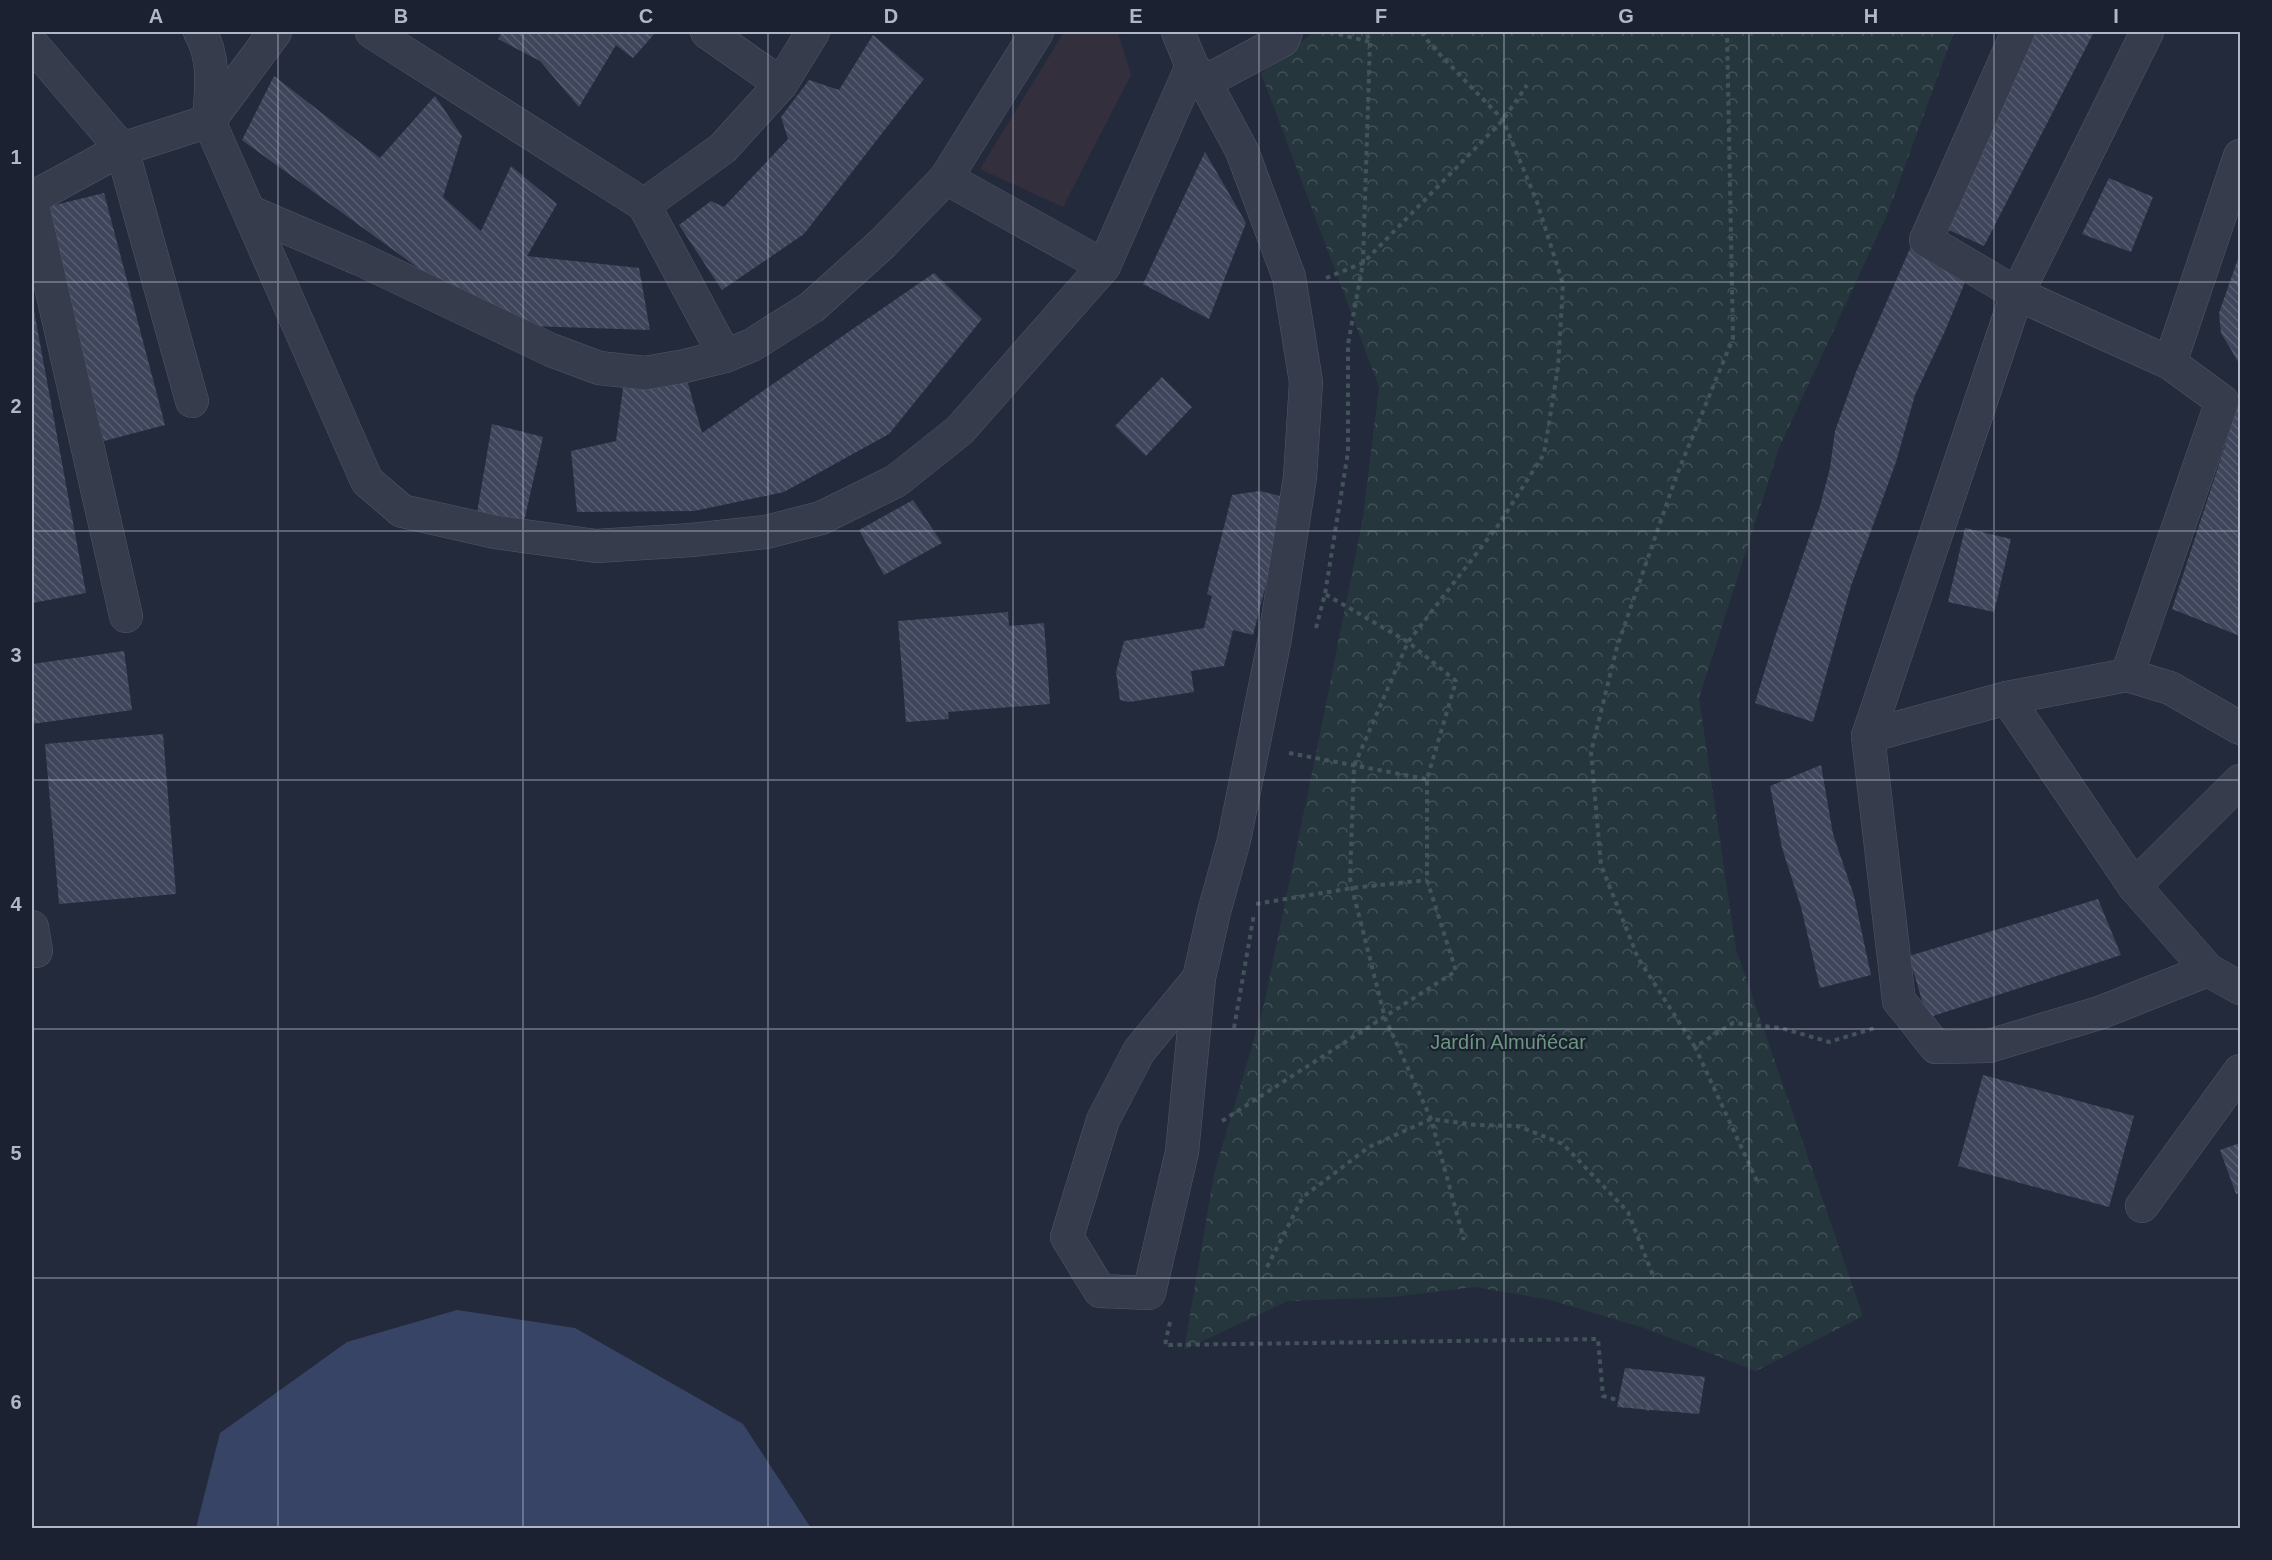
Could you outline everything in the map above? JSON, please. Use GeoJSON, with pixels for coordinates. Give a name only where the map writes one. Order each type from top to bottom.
{"type":"FeatureCollection","features":[{"type":"Feature","properties":{"kind":"street"},"geometry":{"type":"LineString","coordinates":[[200,32],[212,71],[209,121],[367,481],[402,511],[495,532],[596,546],[692,540],[766,532],[821,518],[896,481],[960,430],[1104,266],[1198,74],[1283,40],[1286,32]]}},
{"type":"Feature","properties":{"kind":"street"},"geometry":{"type":"LineString","coordinates":[[32,198],[122,148],[209,121],[275,32]]}},
{"type":"Feature","properties":{"kind":"street"},"geometry":{"type":"LineString","coordinates":[[372,32],[644,205],[725,356]]}},
{"type":"Feature","properties":{"kind":"street"},"geometry":{"type":"LineString","coordinates":[[707,32],[781,84]]}},
{"type":"Feature","properties":{"kind":"street"},"geometry":{"type":"LineString","coordinates":[[644,205],[723,148],[781,84],[813,32]]}},
{"type":"Feature","properties":{"kind":"street"},"geometry":{"type":"LineString","coordinates":[[250,212],[360,259],[551,350],[599,368],[645,373],[685,366],[725,356],[752,345],[812,307],[883,243],[946,178],[1037,32]]}},
{"type":"Feature","properties":{"kind":"street"},"geometry":{"type":"LineString","coordinates":[[1178,32],[1198,74],[1242,151],[1289,277],[1306,382],[1300,477],[1266,683],[1234,840],[1199,978],[1182,1152],[1149,1293],[1100,1291],[1067,1237],[1103,1120],[1139,1052],[1199,978]]}},
{"type":"Feature","properties":{"kind":"street"},"geometry":{"type":"LineString","coordinates":[[2018,32],[1926,240],[2017,294],[2170,363],[2222,401],[2127,675]]}},
{"type":"Feature","properties":{"kind":"street"},"geometry":{"type":"LineString","coordinates":[[2147,32],[2017,294],[1868,736],[1899,1001],[1936,1047],[1989,1046],[2098,1013],[2208,970]]}},
{"type":"Feature","properties":{"kind":"street"},"geometry":{"type":"LineString","coordinates":[[32,44],[122,148],[192,401]]}},
{"type":"Feature","properties":{"kind":"street"},"geometry":{"type":"LineString","coordinates":[[2170,363],[2241,156]]}},
{"type":"Feature","properties":{"kind":"street"},"geometry":{"type":"LineString","coordinates":[[946,178],[1104,266]]}},
{"type":"Feature","properties":{"kind":"street"},"geometry":{"type":"LineString","coordinates":[[32,203],[126,616]]}},
{"type":"Feature","properties":{"kind":"street"},"geometry":{"type":"LineString","coordinates":[[1868,736],[2007,698],[2127,675],[2170,688],[2241,728]]}},
{"type":"Feature","properties":{"kind":"street"},"geometry":{"type":"LineString","coordinates":[[2007,698],[2134,886],[2208,970],[2241,988]]}},
{"type":"Feature","properties":{"kind":"street"},"geometry":{"type":"LineString","coordinates":[[2134,886],[2241,781]]}},
{"type":"Feature","properties":{"kind":"street"},"geometry":{"type":"LineString","coordinates":[[2142,1206],[2241,1071]]}},
{"type":"Feature","properties":{"kind":"path"},"geometry":{"type":"LineString","coordinates":[[1330,32],[1370,42]]}},
{"type":"Feature","properties":{"kind":"path"},"geometry":{"type":"LineString","coordinates":[[1422,32],[1430,44],[1503,120],[1537,202],[1563,284],[1557,367],[1544,454],[1497,527],[1408,642],[1354,766],[1350,878],[1352,888],[1385,1018],[1431,1119],[1464,1240]]}},
{"type":"Feature","properties":{"kind":"path"},"geometry":{"type":"LineString","coordinates":[[1727,32],[1734,338],[1676,477],[1617,647],[1590,753],[1601,865],[1638,958],[1695,1047],[1757,1180]]}},
{"type":"Feature","properties":{"kind":"path"},"geometry":{"type":"LineString","coordinates":[[1292,291],[1363,263],[1503,120],[1527,85]]}},
{"type":"Feature","properties":{"kind":"path"},"geometry":{"type":"LineString","coordinates":[[1216,1124],[1456,971],[1427,880],[1427,779],[1456,681],[1408,642],[1325,594]]}},
{"type":"Feature","properties":{"kind":"path"},"geometry":{"type":"LineString","coordinates":[[1283,752],[1427,779]]}},
{"type":"Feature","properties":{"kind":"path"},"geometry":{"type":"LineString","coordinates":[[1256,904],[1352,888],[1427,880]]}},
{"type":"Feature","properties":{"kind":"path"},"geometry":{"type":"LineString","coordinates":[[1695,1047],[1733,1023],[1781,1028],[1829,1042],[1913,1016]]}},
{"type":"Feature","properties":{"kind":"path"},"geometry":{"type":"LineString","coordinates":[[1267,1267],[1303,1197],[1369,1147],[1431,1119],[1476,1125],[1518,1126],[1563,1144],[1628,1212],[1654,1278]]}},
{"type":"Feature","properties":{"kind":"path"},"geometry":{"type":"LineString","coordinates":[[1165,1345],[1598,1339],[1603,1396],[1653,1410]]}},
{"type":"Feature","properties":{"kind":"shaded area"},"geometry":{"type":"Polygon","coordinates":[[[1064,32],[1118,32],[1131,75],[1063,207],[980,169],[1064,32]]]}},
{"type":"Feature","properties":{"kind":"green space","name":"Jardín Almuñécar"},"geometry":{"type":"Polygon","coordinates":[[[1314,32],[1954,32],[1887,215],[1779,448],[1699,698],[1736,949],[1863,1316],[1756,1371],[1644,1328],[1550,1300],[1475,1287],[1393,1297],[1288,1301],[1184,1350],[1214,1174],[1263,1009],[1317,749],[1363,517],[1379,387],[1261,73],[1314,32]]]}},
{"type":"Feature","properties":{"kind":"water"},"geometry":{"type":"Polygon","coordinates":[[[457,1310],[575,1328],[743,1424],[811,1528],[196,1528],[220,1433],[347,1342],[457,1310]]]}},
{"type":"Feature","properties":{"kind":"building"},"geometry":{"type":"Polygon","coordinates":[[[502,32],[656,32],[633,58],[616,45],[579,107],[540,61],[498,39],[502,32]]]}},
{"type":"Feature","properties":{"kind":"building"},"geometry":{"type":"Polygon","coordinates":[[[2031,32],[2094,32],[1984,246],[1938,225],[2031,32]]]}},
{"type":"Feature","properties":{"kind":"building"},"geometry":{"type":"Polygon","coordinates":[[[873,35],[924,79],[804,234],[722,290],[679,225],[711,201],[724,207],[788,139],[781,117],[809,80],[839,90],[873,35]]]}},
{"type":"Feature","properties":{"kind":"building"},"geometry":{"type":"Polygon","coordinates":[[[274,76],[380,158],[435,96],[462,136],[443,197],[481,231],[511,166],[557,204],[527,256],[639,268],[650,330],[530,326],[432,278],[242,140],[274,76]]]}},
{"type":"Feature","properties":{"kind":"building"},"geometry":{"type":"Polygon","coordinates":[[[1205,152],[1246,223],[1209,319],[1143,284],[1205,152]]]}},
{"type":"Feature","properties":{"kind":"building"},"geometry":{"type":"Polygon","coordinates":[[[2109,178],[2153,197],[2131,252],[2082,234],[2109,178]]]}},
{"type":"Feature","properties":{"kind":"building"},"geometry":{"type":"Polygon","coordinates":[[[104,193],[165,425],[104,441],[43,208],[104,193]]]}},
{"type":"Feature","properties":{"kind":"building"},"geometry":{"type":"Polygon","coordinates":[[[1912,244],[1968,275],[1915,395],[1896,462],[1851,586],[1813,722],[1755,703],[1820,506],[1830,468],[1835,431],[1856,372],[1912,244]]]}},
{"type":"Feature","properties":{"kind":"building"},"geometry":{"type":"Polygon","coordinates":[[[2240,253],[2240,365],[2221,333],[2219,313],[2240,253]]]}},
{"type":"Feature","properties":{"kind":"building"},"geometry":{"type":"Polygon","coordinates":[[[934,273],[982,319],[889,434],[784,492],[694,511],[577,512],[571,451],[616,441],[623,388],[685,373],[702,433],[934,273]]]}},
{"type":"Feature","properties":{"kind":"building"},"geometry":{"type":"Polygon","coordinates":[[[32,300],[86,593],[32,603],[32,300]]]}},
{"type":"Feature","properties":{"kind":"building"},"geometry":{"type":"Polygon","coordinates":[[[1162,377],[1192,407],[1146,456],[1115,426],[1162,377]]]}},
{"type":"Feature","properties":{"kind":"building"},"geometry":{"type":"Polygon","coordinates":[[[2240,399],[2240,636],[2172,609],[2240,399]]]}},
{"type":"Feature","properties":{"kind":"building"},"geometry":{"type":"Polygon","coordinates":[[[492,424],[543,437],[523,526],[477,513],[492,424]]]}},
{"type":"Feature","properties":{"kind":"building"},"geometry":{"type":"Polygon","coordinates":[[[1260,491],[1288,498],[1253,635],[1233,630],[1224,666],[1191,671],[1194,692],[1129,702],[1120,700],[1116,672],[1124,641],[1204,628],[1212,596],[1207,594],[1232,495],[1260,491]]]}},
{"type":"Feature","properties":{"kind":"building"},"geometry":{"type":"Polygon","coordinates":[[[913,500],[942,543],[884,575],[859,530],[913,500]]]}},
{"type":"Feature","properties":{"kind":"building"},"geometry":{"type":"Polygon","coordinates":[[[1965,528],[2011,539],[1994,612],[1948,602],[1965,528]]]}},
{"type":"Feature","properties":{"kind":"building"},"geometry":{"type":"Polygon","coordinates":[[[1008,612],[1009,626],[1044,623],[1050,704],[948,712],[949,719],[906,722],[898,621],[1008,612]]]}},
{"type":"Feature","properties":{"kind":"building"},"geometry":{"type":"Polygon","coordinates":[[[124,651],[132,710],[32,724],[32,664],[124,651]]]}},
{"type":"Feature","properties":{"kind":"building"},"geometry":{"type":"Polygon","coordinates":[[[163,734],[176,894],[59,904],[45,744],[163,734]]]}},
{"type":"Feature","properties":{"kind":"building"},"geometry":{"type":"Polygon","coordinates":[[[1821,765],[1833,834],[1854,896],[1871,975],[1820,988],[1801,907],[1782,848],[1770,786],[1821,765]]]}},
{"type":"Feature","properties":{"kind":"building"},"geometry":{"type":"Polygon","coordinates":[[[2098,899],[2121,955],[1927,1018],[1909,956],[2098,899]]]}},
{"type":"Feature","properties":{"kind":"building"},"geometry":{"type":"Polygon","coordinates":[[[1983,1075],[2134,1116],[2109,1207],[1958,1166],[1983,1075]]]}},
{"type":"Feature","properties":{"kind":"building"},"geometry":{"type":"Polygon","coordinates":[[[2240,1143],[2240,1193],[2236,1194],[2220,1150],[2240,1143]]]}},
{"type":"Feature","properties":{"kind":"building"},"geometry":{"type":"Polygon","coordinates":[[[1625,1368],[1705,1377],[1699,1414],[1617,1407],[1625,1368]]]}}]}
